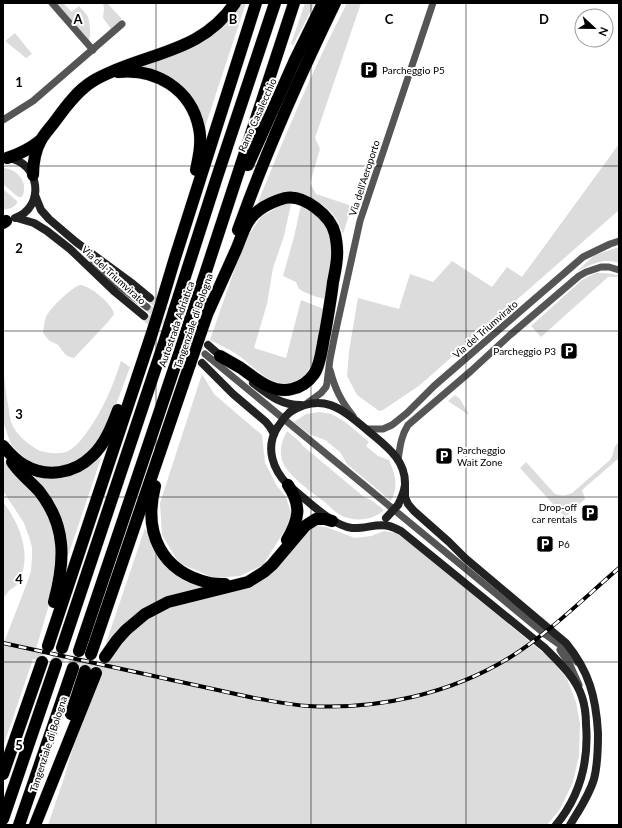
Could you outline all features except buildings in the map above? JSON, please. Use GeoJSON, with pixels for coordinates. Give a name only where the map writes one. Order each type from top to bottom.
{"type":"FeatureCollection","features":[{"type":"Feature","properties":{"kind":"highway"},"geometry":{"type":"LineString","coordinates":[[32,175],[35,158],[42,140],[67,105],[81,90],[103,75],[191,42],[216,25],[235,3]]}},
{"type":"Feature","properties":{"kind":"highway"},"geometry":{"type":"LineString","coordinates":[[3,446],[13,464],[45,499],[56,520],[59,530],[62,554],[60,576],[44,645],[150,337],[156,300],[174,261],[256,3]]}},
{"type":"Feature","properties":{"kind":"highway","name":"Autostrada Adriatica"},"geometry":{"type":"LineString","coordinates":[[62,648],[164,343],[219,170],[263,39],[273,3]]}},
{"type":"Feature","properties":{"kind":"highway","name":"Autostrada Adriatica"},"geometry":{"type":"LineString","coordinates":[[79,651],[179,354],[294,3]]}},
{"type":"Feature","properties":{"kind":"highway","name":"Ramo Casalecchio"},"geometry":{"type":"LineString","coordinates":[[217,239],[275,103],[323,3]]}},
{"type":"Feature","properties":{"kind":"highway","name":"Tangenziale di Bologna"},"geometry":{"type":"LineString","coordinates":[[91,654],[181,390],[196,364],[201,332],[208,310],[265,158],[314,46],[335,3]]}},
{"type":"Feature","properties":{"kind":"highway"},"geometry":{"type":"LineString","coordinates":[[103,75],[115,72],[132,71],[158,77],[178,89],[190,104],[194,112],[199,129],[200,149],[196,173],[174,261]]}},
{"type":"Feature","properties":{"kind":"highway"},"geometry":{"type":"LineString","coordinates":[[5,158],[27,150],[42,140]]}},
{"type":"Feature","properties":{"kind":"highway"},"geometry":{"type":"LineString","coordinates":[[208,310],[248,221],[261,208],[276,200],[290,197],[311,205],[321,212],[329,222],[335,233],[337,250],[335,273],[323,344],[314,374],[309,380],[299,387],[279,390],[262,383],[220,356]]}},
{"type":"Feature","properties":{"kind":"highway"},"geometry":{"type":"LineString","coordinates":[[3,446],[18,461],[37,471],[52,473],[60,472],[81,465],[93,456],[106,437],[150,337]]}},
{"type":"Feature","properties":{"kind":"highway"},"geometry":{"type":"LineString","coordinates":[[181,390],[153,493],[151,518],[153,533],[160,550],[168,560],[180,570],[194,578],[210,583],[234,585]]}},
{"type":"Feature","properties":{"kind":"highway"},"geometry":{"type":"LineString","coordinates":[[277,559],[292,530],[298,509],[297,501],[288,485]]}},
{"type":"Feature","properties":{"kind":"highway"},"geometry":{"type":"LineString","coordinates":[[105,657],[126,630],[145,614],[168,602],[248,582],[256,578],[277,559],[304,526],[316,519],[332,520]]}},
{"type":"Feature","properties":{"kind":"highway"},"geometry":{"type":"LineString","coordinates":[[3,774],[39,661]]}},
{"type":"Feature","properties":{"kind":"highway"},"geometry":{"type":"LineString","coordinates":[[3,819],[56,664]]}},
{"type":"Feature","properties":{"kind":"highway"},"geometry":{"type":"LineString","coordinates":[[19,825],[73,668]]}},
{"type":"Feature","properties":{"kind":"highway"},"geometry":{"type":"LineString","coordinates":[[34,825],[88,691],[91,672]]}},
{"type":"Feature","properties":{"kind":"main road"},"geometry":{"type":"LineString","coordinates":[[5,158],[14,159],[22,163],[32,175]]}},
{"type":"Feature","properties":{"kind":"main road","name":"Via del Triumvirato"},"geometry":{"type":"LineString","coordinates":[[32,175],[35,184],[35,195],[39,206],[46,216],[76,242],[156,300]]}},
{"type":"Feature","properties":{"kind":"main road"},"geometry":{"type":"LineString","coordinates":[[7,221],[23,214],[30,208],[35,195]]}},
{"type":"Feature","properties":{"kind":"main road","name":"Via del Triumvirato"},"geometry":{"type":"LineString","coordinates":[[7,221],[29,221],[41,226],[70,249],[144,316]]}},
{"type":"Feature","properties":{"kind":"main road"},"geometry":{"type":"LineString","coordinates":[[208,345],[272,398],[293,405],[313,403],[329,404],[336,406],[357,421],[392,452],[398,460],[403,472],[405,497],[408,504],[414,511],[465,558],[566,643],[576,655],[593,695],[596,707],[598,738],[597,764],[594,779],[587,796],[570,825]]}},
{"type":"Feature","properties":{"kind":"main road"},"geometry":{"type":"LineString","coordinates":[[196,364],[275,431]]}},
{"type":"Feature","properties":{"kind":"main road"},"geometry":{"type":"LineString","coordinates":[[304,405],[290,412],[275,431],[271,444],[271,455],[274,466],[282,479],[332,520],[351,528],[361,528],[378,524],[398,505],[405,485]]}},
{"type":"Feature","properties":{"kind":"main road"},"geometry":{"type":"LineString","coordinates":[[371,526],[391,526],[401,531],[550,653],[565,669],[579,690],[586,711],[586,761],[576,792],[556,825]]}},
{"type":"Feature","properties":{"kind":"street"},"geometry":{"type":"LineString","coordinates":[[52,3],[93,50]]}},
{"type":"Feature","properties":{"kind":"street","name":"Via dell'Aeroporto"},"geometry":{"type":"LineString","coordinates":[[304,405],[324,391],[327,383],[329,364],[360,221],[433,3]]}},
{"type":"Feature","properties":{"kind":"street"},"geometry":{"type":"LineString","coordinates":[[3,120],[33,101],[122,24]]}},
{"type":"Feature","properties":{"kind":"street","name":"Via del Triumvirato"},"geometry":{"type":"LineString","coordinates":[[366,429],[383,429],[399,419],[434,386],[583,257],[619,241]]}},
{"type":"Feature","properties":{"kind":"street","name":"Via del Triumvirato"},"geometry":{"type":"LineString","coordinates":[[76,242],[136,298]]}},
{"type":"Feature","properties":{"kind":"street","name":"Via del Triumvirato"},"geometry":{"type":"LineString","coordinates":[[70,249],[147,307]]}},
{"type":"Feature","properties":{"kind":"street"},"geometry":{"type":"LineString","coordinates":[[398,460],[401,441],[408,425],[510,335],[573,281],[586,272],[594,269],[609,267],[619,270]]}},
{"type":"Feature","properties":{"kind":"street"},"geometry":{"type":"LineString","coordinates":[[205,354],[564,649],[576,661],[585,674]]}},
{"type":"Feature","properties":{"kind":"street","name":"Via dell'Aeroporto"},"geometry":{"type":"LineString","coordinates":[[329,364],[333,383],[344,405],[357,421]]}},
{"type":"Feature","properties":{"kind":"street"},"geometry":{"type":"LineString","coordinates":[[546,635],[558,648],[570,665],[582,697]]}},
{"type":"Feature","properties":{"kind":"shaded area"},"geometry":{"type":"Polygon","coordinates":[[[56,3],[63,3],[72,12],[79,6],[84,11],[89,22],[89,40],[56,3]]]}},
{"type":"Feature","properties":{"kind":"shaded area"},"geometry":{"type":"Polygon","coordinates":[[[103,3],[107,3],[122,19],[111,29],[103,18],[103,3]]]}},
{"type":"Feature","properties":{"kind":"shaded area"},"geometry":{"type":"Polygon","coordinates":[[[241,3],[246,3],[205,127],[176,81],[159,72],[144,67],[143,65],[239,7],[241,3]]]}},
{"type":"Feature","properties":{"kind":"shaded area"},"geometry":{"type":"Polygon","coordinates":[[[305,3],[315,3],[293,45],[291,44],[305,3]]]}},
{"type":"Feature","properties":{"kind":"shaded area"},"geometry":{"type":"Polygon","coordinates":[[[347,3],[361,3],[315,138],[320,149],[310,183],[316,194],[352,206],[343,234],[338,221],[332,213],[323,205],[305,195],[256,207],[299,104],[347,3]]]}},
{"type":"Feature","properties":{"kind":"shaded area"},"geometry":{"type":"Polygon","coordinates":[[[15,33],[32,54],[26,58],[5,41],[15,33]]]}},
{"type":"Feature","properties":{"kind":"shaded area"},"geometry":{"type":"Polygon","coordinates":[[[619,144],[619,210],[420,385],[383,410],[379,411],[357,395],[347,376],[349,351],[358,298],[399,309],[410,274],[433,282],[452,261],[492,287],[507,267],[522,277],[619,144]]]}},
{"type":"Feature","properties":{"kind":"shaded area"},"geometry":{"type":"Polygon","coordinates":[[[3,168],[13,171],[21,178],[24,187],[22,197],[18,197],[3,184],[3,168]]]}},
{"type":"Feature","properties":{"kind":"shaded area"},"geometry":{"type":"Polygon","coordinates":[[[3,189],[17,201],[16,205],[3,209],[3,189]]]}},
{"type":"Feature","properties":{"kind":"shaded area"},"geometry":{"type":"Polygon","coordinates":[[[283,204],[291,204],[284,236],[273,268],[267,304],[254,348],[286,358],[301,300],[324,309],[316,350],[311,366],[306,374],[296,381],[279,383],[263,375],[235,353],[210,340],[236,265],[248,236],[261,217],[283,204]]]}},
{"type":"Feature","properties":{"kind":"shaded area"},"geometry":{"type":"Polygon","coordinates":[[[301,205],[323,219],[334,247],[326,299],[304,292],[299,289],[296,282],[283,276],[301,205]]]}},
{"type":"Feature","properties":{"kind":"shaded area"},"geometry":{"type":"Polygon","coordinates":[[[619,247],[619,263],[613,261],[602,261],[591,264],[576,272],[595,255],[619,247]]]}},
{"type":"Feature","properties":{"kind":"shaded area"},"geometry":{"type":"Polygon","coordinates":[[[596,273],[614,274],[619,276],[619,278],[608,277],[541,337],[531,326],[582,280],[596,273]]]}},
{"type":"Feature","properties":{"kind":"shaded area"},"geometry":{"type":"Polygon","coordinates":[[[80,285],[89,288],[100,296],[110,306],[114,314],[74,358],[65,354],[57,344],[51,342],[43,333],[46,317],[51,309],[67,294],[80,285]]]}},
{"type":"Feature","properties":{"kind":"shaded area"},"geometry":{"type":"Polygon","coordinates":[[[121,361],[130,367],[110,421],[91,452],[67,466],[47,467],[32,463],[12,446],[3,421],[3,368],[11,422],[16,431],[26,442],[38,450],[49,453],[57,453],[65,452],[71,449],[79,443],[87,432],[107,398],[121,361]]]}},
{"type":"Feature","properties":{"kind":"shaded area"},"geometry":{"type":"Polygon","coordinates":[[[202,374],[214,394],[262,435],[265,463],[277,486],[286,497],[291,513],[286,528],[263,565],[240,576],[214,578],[179,563],[162,535],[160,503],[202,374]]]}},
{"type":"Feature","properties":{"kind":"shaded area"},"geometry":{"type":"Polygon","coordinates":[[[455,395],[460,399],[469,415],[448,401],[455,395]]]}},
{"type":"Feature","properties":{"kind":"shaded area"},"geometry":{"type":"Polygon","coordinates":[[[319,412],[331,414],[344,421],[369,442],[366,446],[378,456],[389,460],[395,480],[395,490],[391,501],[347,464],[340,452],[325,440],[309,434],[294,422],[306,414],[319,412]]]}},
{"type":"Feature","properties":{"kind":"shaded area"},"geometry":{"type":"Polygon","coordinates":[[[287,431],[364,497],[371,500],[384,510],[379,514],[363,519],[351,519],[336,512],[295,478],[285,466],[282,460],[281,452],[287,431]]]}},
{"type":"Feature","properties":{"kind":"shaded area"},"geometry":{"type":"Polygon","coordinates":[[[619,442],[619,458],[582,490],[585,499],[566,516],[564,516],[520,468],[526,462],[555,494],[568,495],[610,460],[615,446],[619,442]]]}},
{"type":"Feature","properties":{"kind":"shaded area"},"geometry":{"type":"Polygon","coordinates":[[[101,458],[68,556],[68,545],[63,523],[54,504],[35,477],[73,475],[86,469],[101,458]]]}},
{"type":"Feature","properties":{"kind":"shaded area"},"geometry":{"type":"Polygon","coordinates":[[[3,461],[32,492],[47,514],[52,525],[57,554],[51,598],[33,659],[3,747],[3,645],[31,571],[32,547],[24,523],[3,491],[3,461]]]}},
{"type":"Feature","properties":{"kind":"shaded area"},"geometry":{"type":"Polygon","coordinates":[[[3,502],[15,520],[19,530],[24,551],[24,562],[18,583],[3,598],[3,502]]]}},
{"type":"Feature","properties":{"kind":"shaded area"},"geometry":{"type":"Polygon","coordinates":[[[316,526],[326,527],[355,538],[371,536],[384,531],[401,534],[551,659],[567,679],[576,702],[580,724],[579,756],[573,782],[560,809],[547,825],[48,825],[64,778],[83,713],[100,675],[123,640],[142,622],[166,608],[237,589],[307,531],[316,526]]]}},
{"type":"Feature","properties":{"kind":"shaded area"},"geometry":{"type":"Polygon","coordinates":[[[145,528],[159,558],[207,588],[157,601],[104,649],[145,528]]]}},
{"type":"Feature","properties":{"kind":"tunnel"},"geometry":{"type":"LineString","coordinates":[[150,298],[208,345]]}},
{"type":"Feature","properties":{"kind":"tunnel"},"geometry":{"type":"LineString","coordinates":[[147,307],[205,354]]}},
{"type":"Feature","properties":{"kind":"tunnel"},"geometry":{"type":"LineString","coordinates":[[144,316],[202,363]]}},
{"type":"Feature","properties":{"kind":"tunnel"},"geometry":{"type":"LineString","coordinates":[[36,660],[41,644]]}},
{"type":"Feature","properties":{"kind":"tunnel"},"geometry":{"type":"LineString","coordinates":[[56,664],[62,648]]}},
{"type":"Feature","properties":{"kind":"tunnel"},"geometry":{"type":"LineString","coordinates":[[73,668],[79,651]]}},
{"type":"Feature","properties":{"kind":"tunnel"},"geometry":{"type":"LineString","coordinates":[[85,671],[91,654]]}},
{"type":"Feature","properties":{"kind":"tunnel"},"geometry":{"type":"LineString","coordinates":[[96,673],[105,657]]}},
{"type":"Feature","properties":{"kind":"railway"},"geometry":{"type":"LineString","coordinates":[[3,643],[274,702],[294,705],[334,707],[386,702],[438,690],[486,671],[509,658],[538,638],[619,568]]}},
{"type":"Feature","properties":{"kind":"place","name":"Parcheggio P5"},"geometry":{"type":"Point","coordinates":[369,70]}},
{"type":"Feature","properties":{"kind":"place","name":"Parcheggio P3"},"geometry":{"type":"Point","coordinates":[569,351]}},
{"type":"Feature","properties":{"kind":"place","name":"Parcheggio Wait Zone"},"geometry":{"type":"Point","coordinates":[444,456]}},
{"type":"Feature","properties":{"kind":"place","name":"Drop-off car rentals"},"geometry":{"type":"Point","coordinates":[590,513]}},
{"type":"Feature","properties":{"kind":"place","name":"P6"},"geometry":{"type":"Point","coordinates":[545,544]}}]}
